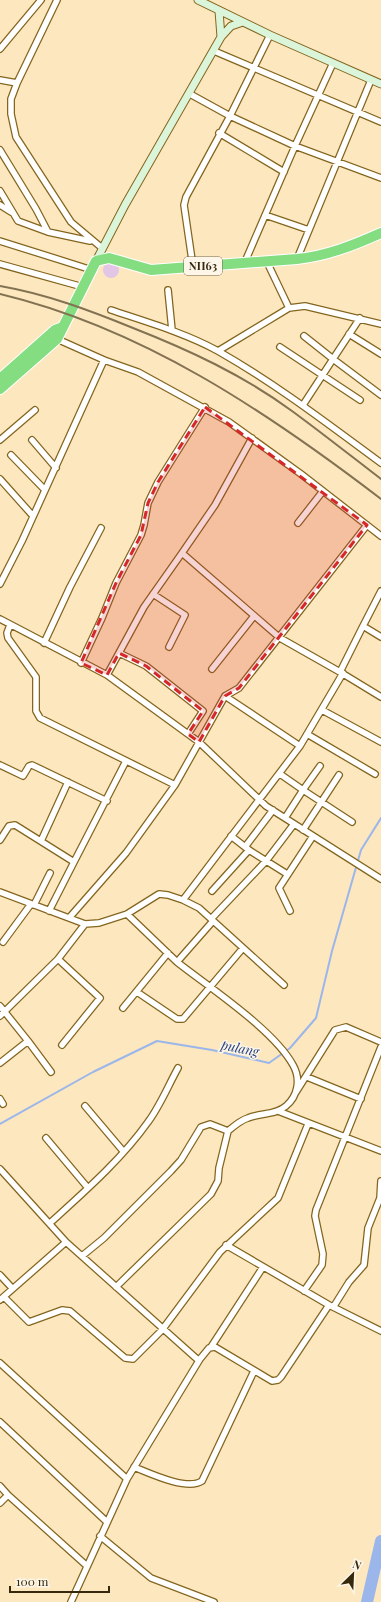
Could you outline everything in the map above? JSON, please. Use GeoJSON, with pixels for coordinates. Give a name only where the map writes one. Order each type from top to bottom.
{"type":"FeatureCollection","features":[{"type":"Feature","properties":{"kind":"highway","name":"NH63"},"geometry":{"type":"LineString","coordinates":[[94,266],[108,258],[150,270],[297,260],[311,258],[349,247],[381,233]]}},
{"type":"Feature","properties":{"kind":"highway"},"geometry":{"type":"LineString","coordinates":[[0,389],[57,339],[94,266]]}},
{"type":"Feature","properties":{"kind":"highway"},"geometry":{"type":"LineString","coordinates":[[0,379],[54,330],[63,327]]}},
{"type":"Feature","properties":{"kind":"street"},"geometry":{"type":"LineString","coordinates":[[0,50],[41,0]]}},
{"type":"Feature","properties":{"kind":"street"},"geometry":{"type":"LineString","coordinates":[[50,0],[56,1],[17,84],[11,99],[10,114],[16,137],[71,222],[102,248]]}},
{"type":"Feature","properties":{"kind":"street"},"geometry":{"type":"LineString","coordinates":[[198,0],[270,35],[381,84]]}},
{"type":"Feature","properties":{"kind":"street"},"geometry":{"type":"LineString","coordinates":[[219,10],[221,37]]}},
{"type":"Feature","properties":{"kind":"street"},"geometry":{"type":"LineString","coordinates":[[0,241],[94,266],[102,248],[221,37],[231,26],[243,22]]}},
{"type":"Feature","properties":{"kind":"street"},"geometry":{"type":"LineString","coordinates":[[193,267],[184,205],[186,197],[219,133],[230,116],[270,35]]}},
{"type":"Feature","properties":{"kind":"street"},"geometry":{"type":"LineString","coordinates":[[214,51],[380,122]]}},
{"type":"Feature","properties":{"kind":"street"},"geometry":{"type":"LineString","coordinates":[[244,264],[333,63]]}},
{"type":"Feature","properties":{"kind":"street"},"geometry":{"type":"LineString","coordinates":[[0,80],[17,84]]}},
{"type":"Feature","properties":{"kind":"street"},"geometry":{"type":"LineString","coordinates":[[297,260],[371,80]]}},
{"type":"Feature","properties":{"kind":"street"},"geometry":{"type":"LineString","coordinates":[[190,94],[230,116],[295,146],[381,178]]}},
{"type":"Feature","properties":{"kind":"street"},"geometry":{"type":"LineString","coordinates":[[219,133],[284,172]]}},
{"type":"Feature","properties":{"kind":"street"},"geometry":{"type":"LineString","coordinates":[[0,150],[36,209],[48,232]]}},
{"type":"Feature","properties":{"kind":"street"},"geometry":{"type":"LineString","coordinates":[[0,191],[18,220],[48,232],[92,241]]}},
{"type":"Feature","properties":{"kind":"street"},"geometry":{"type":"LineString","coordinates":[[0,205],[13,214]]}},
{"type":"Feature","properties":{"kind":"street"},"geometry":{"type":"LineString","coordinates":[[265,215],[309,230]]}},
{"type":"Feature","properties":{"kind":"street"},"geometry":{"type":"LineString","coordinates":[[267,262],[289,308]]}},
{"type":"Feature","properties":{"kind":"street"},"geometry":{"type":"LineString","coordinates":[[0,264],[83,287]]}},
{"type":"Feature","properties":{"kind":"street"},"geometry":{"type":"LineString","coordinates":[[168,290],[172,330]]}},
{"type":"Feature","properties":{"kind":"street"},"geometry":{"type":"LineString","coordinates":[[218,351],[289,308],[305,306],[381,324]]}},
{"type":"Feature","properties":{"kind":"street"},"geometry":{"type":"LineString","coordinates":[[111,310],[172,330],[218,351],[303,405],[380,460]]}},
{"type":"Feature","properties":{"kind":"street"},"geometry":{"type":"LineString","coordinates":[[303,405],[360,318]]}},
{"type":"Feature","properties":{"kind":"street"},"geometry":{"type":"LineString","coordinates":[[349,334],[381,354]]}},
{"type":"Feature","properties":{"kind":"street"},"geometry":{"type":"LineString","coordinates":[[304,336],[333,360],[381,395]]}},
{"type":"Feature","properties":{"kind":"street"},"geometry":{"type":"LineString","coordinates":[[57,339],[104,360],[138,372],[205,407],[252,438],[381,536]]}},
{"type":"Feature","properties":{"kind":"street"},"geometry":{"type":"LineString","coordinates":[[280,347],[360,400]]}},
{"type":"Feature","properties":{"kind":"street"},"geometry":{"type":"LineString","coordinates":[[0,584],[56,468],[104,360]]}},
{"type":"Feature","properties":{"kind":"street"},"geometry":{"type":"LineString","coordinates":[[81,662],[102,618],[116,582],[140,535],[144,525],[148,503],[158,482],[205,407]]}},
{"type":"Feature","properties":{"kind":"street"},"geometry":{"type":"LineString","coordinates":[[0,440],[35,410]]}},
{"type":"Feature","properties":{"kind":"street"},"geometry":{"type":"LineString","coordinates":[[107,675],[144,607],[215,505],[252,438]]}},
{"type":"Feature","properties":{"kind":"street"},"geometry":{"type":"LineString","coordinates":[[32,440],[56,468]]}},
{"type":"Feature","properties":{"kind":"street"},"geometry":{"type":"LineString","coordinates":[[11,455],[45,490]]}},
{"type":"Feature","properties":{"kind":"street"},"geometry":{"type":"LineString","coordinates":[[0,479],[33,516]]}},
{"type":"Feature","properties":{"kind":"street"},"geometry":{"type":"LineString","coordinates":[[298,523],[323,491]]}},
{"type":"Feature","properties":{"kind":"street"},"geometry":{"type":"LineString","coordinates":[[69,918],[126,853],[175,786],[225,696],[239,688],[367,526]]}},
{"type":"Feature","properties":{"kind":"street"},"geometry":{"type":"LineString","coordinates":[[44,643],[70,587],[102,528]]}},
{"type":"Feature","properties":{"kind":"street"},"geometry":{"type":"LineString","coordinates":[[182,553],[280,638],[342,672],[381,697]]}},
{"type":"Feature","properties":{"kind":"street"},"geometry":{"type":"LineString","coordinates":[[183,900],[300,746],[322,710],[342,672],[381,591]]}},
{"type":"Feature","properties":{"kind":"street"},"geometry":{"type":"LineString","coordinates":[[152,594],[185,615],[169,647]]}},
{"type":"Feature","properties":{"kind":"street"},"geometry":{"type":"LineString","coordinates":[[212,670],[254,616]]}},
{"type":"Feature","properties":{"kind":"street"},"geometry":{"type":"LineString","coordinates":[[0,619],[107,675],[199,742],[259,800],[303,830],[381,879]]}},
{"type":"Feature","properties":{"kind":"street"},"geometry":{"type":"LineString","coordinates":[[10,625],[6,633],[8,638],[36,677],[36,711],[40,718],[175,786]]}},
{"type":"Feature","properties":{"kind":"street"},"geometry":{"type":"LineString","coordinates":[[363,626],[381,637]]}},
{"type":"Feature","properties":{"kind":"street"},"geometry":{"type":"LineString","coordinates":[[119,653],[146,666],[203,711],[188,734]]}},
{"type":"Feature","properties":{"kind":"street"},"geometry":{"type":"LineString","coordinates":[[225,696],[300,746]]}},
{"type":"Feature","properties":{"kind":"street"},"geometry":{"type":"LineString","coordinates":[[322,710],[381,742]]}},
{"type":"Feature","properties":{"kind":"street"},"geometry":{"type":"LineString","coordinates":[[307,734],[375,774]]}},
{"type":"Feature","properties":{"kind":"street"},"geometry":{"type":"LineString","coordinates":[[49,911],[107,801],[126,761]]}},
{"type":"Feature","properties":{"kind":"street"},"geometry":{"type":"LineString","coordinates":[[0,766],[23,776],[29,766],[32,765],[107,801]]}},
{"type":"Feature","properties":{"kind":"street"},"geometry":{"type":"LineString","coordinates":[[285,818],[320,766]]}},
{"type":"Feature","properties":{"kind":"street"},"geometry":{"type":"LineString","coordinates":[[280,774],[352,822]]}},
{"type":"Feature","properties":{"kind":"street"},"geometry":{"type":"LineString","coordinates":[[303,830],[339,775]]}},
{"type":"Feature","properties":{"kind":"street"},"geometry":{"type":"LineString","coordinates":[[41,841],[68,782]]}},
{"type":"Feature","properties":{"kind":"street"},"geometry":{"type":"LineString","coordinates":[[212,891],[247,848],[273,810]]}},
{"type":"Feature","properties":{"kind":"street"},"geometry":{"type":"LineString","coordinates":[[178,962],[212,920],[266,862],[294,824]]}},
{"type":"Feature","properties":{"kind":"street"},"geometry":{"type":"LineString","coordinates":[[0,840],[12,825],[74,862]]}},
{"type":"Feature","properties":{"kind":"street"},"geometry":{"type":"LineString","coordinates":[[232,836],[266,862],[287,874]]}},
{"type":"Feature","properties":{"kind":"street"},"geometry":{"type":"LineString","coordinates":[[290,911],[278,888],[313,836]]}},
{"type":"Feature","properties":{"kind":"street"},"geometry":{"type":"LineString","coordinates":[[3,942],[32,904],[50,873]]}},
{"type":"Feature","properties":{"kind":"street"},"geometry":{"type":"LineString","coordinates":[[0,892],[85,924],[99,923],[127,914],[159,894],[168,895],[199,908],[284,985]]}},
{"type":"Feature","properties":{"kind":"street"},"geometry":{"type":"LineString","coordinates":[[127,914],[178,962],[260,1028],[281,1049],[289,1058],[297,1077],[296,1092]]}},
{"type":"Feature","properties":{"kind":"street"},"geometry":{"type":"LineString","coordinates":[[2,1014],[58,959],[85,924]]}},
{"type":"Feature","properties":{"kind":"street"},"geometry":{"type":"LineString","coordinates":[[137,992],[180,1020],[243,948]]}},
{"type":"Feature","properties":{"kind":"street"},"geometry":{"type":"LineString","coordinates":[[123,1008],[168,953]]}},
{"type":"Feature","properties":{"kind":"street"},"geometry":{"type":"LineString","coordinates":[[58,959],[100,998],[62,1045]]}},
{"type":"Feature","properties":{"kind":"street"},"geometry":{"type":"LineString","coordinates":[[0,1006],[2,1014],[28,1041],[51,1072]]}},
{"type":"Feature","properties":{"kind":"street"},"geometry":{"type":"LineString","coordinates":[[116,1287],[211,1194],[218,1181],[219,1168],[228,1131],[248,1118],[278,1111],[285,1107],[307,1077],[332,1034],[340,1027],[346,1027],[381,1042]]}},
{"type":"Feature","properties":{"kind":"street"},"geometry":{"type":"LineString","coordinates":[[0,1063],[28,1041]]}},
{"type":"Feature","properties":{"kind":"street"},"geometry":{"type":"LineString","coordinates":[[304,1291],[322,1265],[323,1254],[315,1216],[316,1210],[381,1047]]}},
{"type":"Feature","properties":{"kind":"street"},"geometry":{"type":"LineString","coordinates":[[50,1223],[88,1188],[149,1121],[178,1068]]}},
{"type":"Feature","properties":{"kind":"street"},"geometry":{"type":"LineString","coordinates":[[307,1077],[360,1099]]}},
{"type":"Feature","properties":{"kind":"street"},"geometry":{"type":"LineString","coordinates":[[85,1106],[123,1151]]}},
{"type":"Feature","properties":{"kind":"street"},"geometry":{"type":"LineString","coordinates":[[278,1111],[308,1124],[381,1151]]}},
{"type":"Feature","properties":{"kind":"street"},"geometry":{"type":"LineString","coordinates":[[82,1256],[104,1238],[181,1160],[201,1127],[210,1124],[228,1131]]}},
{"type":"Feature","properties":{"kind":"street"},"geometry":{"type":"LineString","coordinates":[[66,1242],[12,1288],[2,1299],[29,1322],[62,1310],[70,1310],[125,1358],[129,1359],[135,1357],[162,1330],[226,1245],[278,1198],[308,1124]]}},
{"type":"Feature","properties":{"kind":"street"},"geometry":{"type":"LineString","coordinates":[[46,1138],[88,1188]]}},
{"type":"Feature","properties":{"kind":"street"},"geometry":{"type":"LineString","coordinates":[[0,1168],[66,1242],[193,1358],[200,1358]]}},
{"type":"Feature","properties":{"kind":"street"},"geometry":{"type":"LineString","coordinates":[[211,1347],[219,1349],[272,1381],[278,1380],[331,1306],[364,1265],[368,1228],[377,1206],[381,1180]]}},
{"type":"Feature","properties":{"kind":"street"},"geometry":{"type":"LineString","coordinates":[[226,1245],[331,1306],[381,1331]]}},
{"type":"Feature","properties":{"kind":"street"},"geometry":{"type":"LineString","coordinates":[[71,1602],[127,1479],[200,1358],[211,1347],[263,1267]]}},
{"type":"Feature","properties":{"kind":"street"},"geometry":{"type":"LineString","coordinates":[[0,1275],[12,1288]]}},
{"type":"Feature","properties":{"kind":"street"},"geometry":{"type":"LineString","coordinates":[[0,1363],[127,1479]]}},
{"type":"Feature","properties":{"kind":"street"},"geometry":{"type":"LineString","coordinates":[[134,1467],[173,1481],[192,1484],[202,1481],[254,1371]]}},
{"type":"Feature","properties":{"kind":"street"},"geometry":{"type":"LineString","coordinates":[[0,1422],[107,1522]]}},
{"type":"Feature","properties":{"kind":"street"},"geometry":{"type":"LineString","coordinates":[[0,1486],[8,1495],[87,1566]]}},
{"type":"Feature","properties":{"kind":"street"},"geometry":{"type":"LineString","coordinates":[[0,1503],[8,1495]]}},
{"type":"Feature","properties":{"kind":"street"},"geometry":{"type":"LineString","coordinates":[[100,1536],[151,1578],[214,1602]]}},
{"type":"Feature","properties":{"kind":"highlighted area"},"geometry":{"type":"Polygon","coordinates":[[[205,407],[367,525],[239,688],[225,696],[199,742],[188,734],[203,711],[146,666],[119,653],[107,675],[81,663],[116,583],[141,535],[148,503],[158,482],[205,407]]]}},
{"type":"Feature","properties":{"kind":"shaded area"},"geometry":{"type":"Polygon","coordinates":[[[111,262],[117,264],[119,270],[117,276],[111,278],[105,276],[103,270],[105,264],[111,262]]]}},
{"type":"Feature","properties":{"kind":"waterway","name":"pulang"},"geometry":{"type":"LineString","coordinates":[[0,1124],[93,1072],[157,1041],[212,1050],[269,1063],[290,1048],[316,1018],[332,951],[361,850],[381,818]]}},
{"type":"Feature","properties":{"kind":"waterway"},"geometry":{"type":"LineString","coordinates":[[367,1602],[381,1541]]}},
{"type":"Feature","properties":{"kind":"railway"},"geometry":{"type":"LineString","coordinates":[[0,286],[34,293],[84,309],[154,336],[215,364],[254,386],[292,411],[381,479]]}},
{"type":"Feature","properties":{"kind":"railway"},"geometry":{"type":"LineString","coordinates":[[0,294],[52,309],[103,328],[153,351],[201,376],[247,404],[293,435],[381,499]]}}]}
